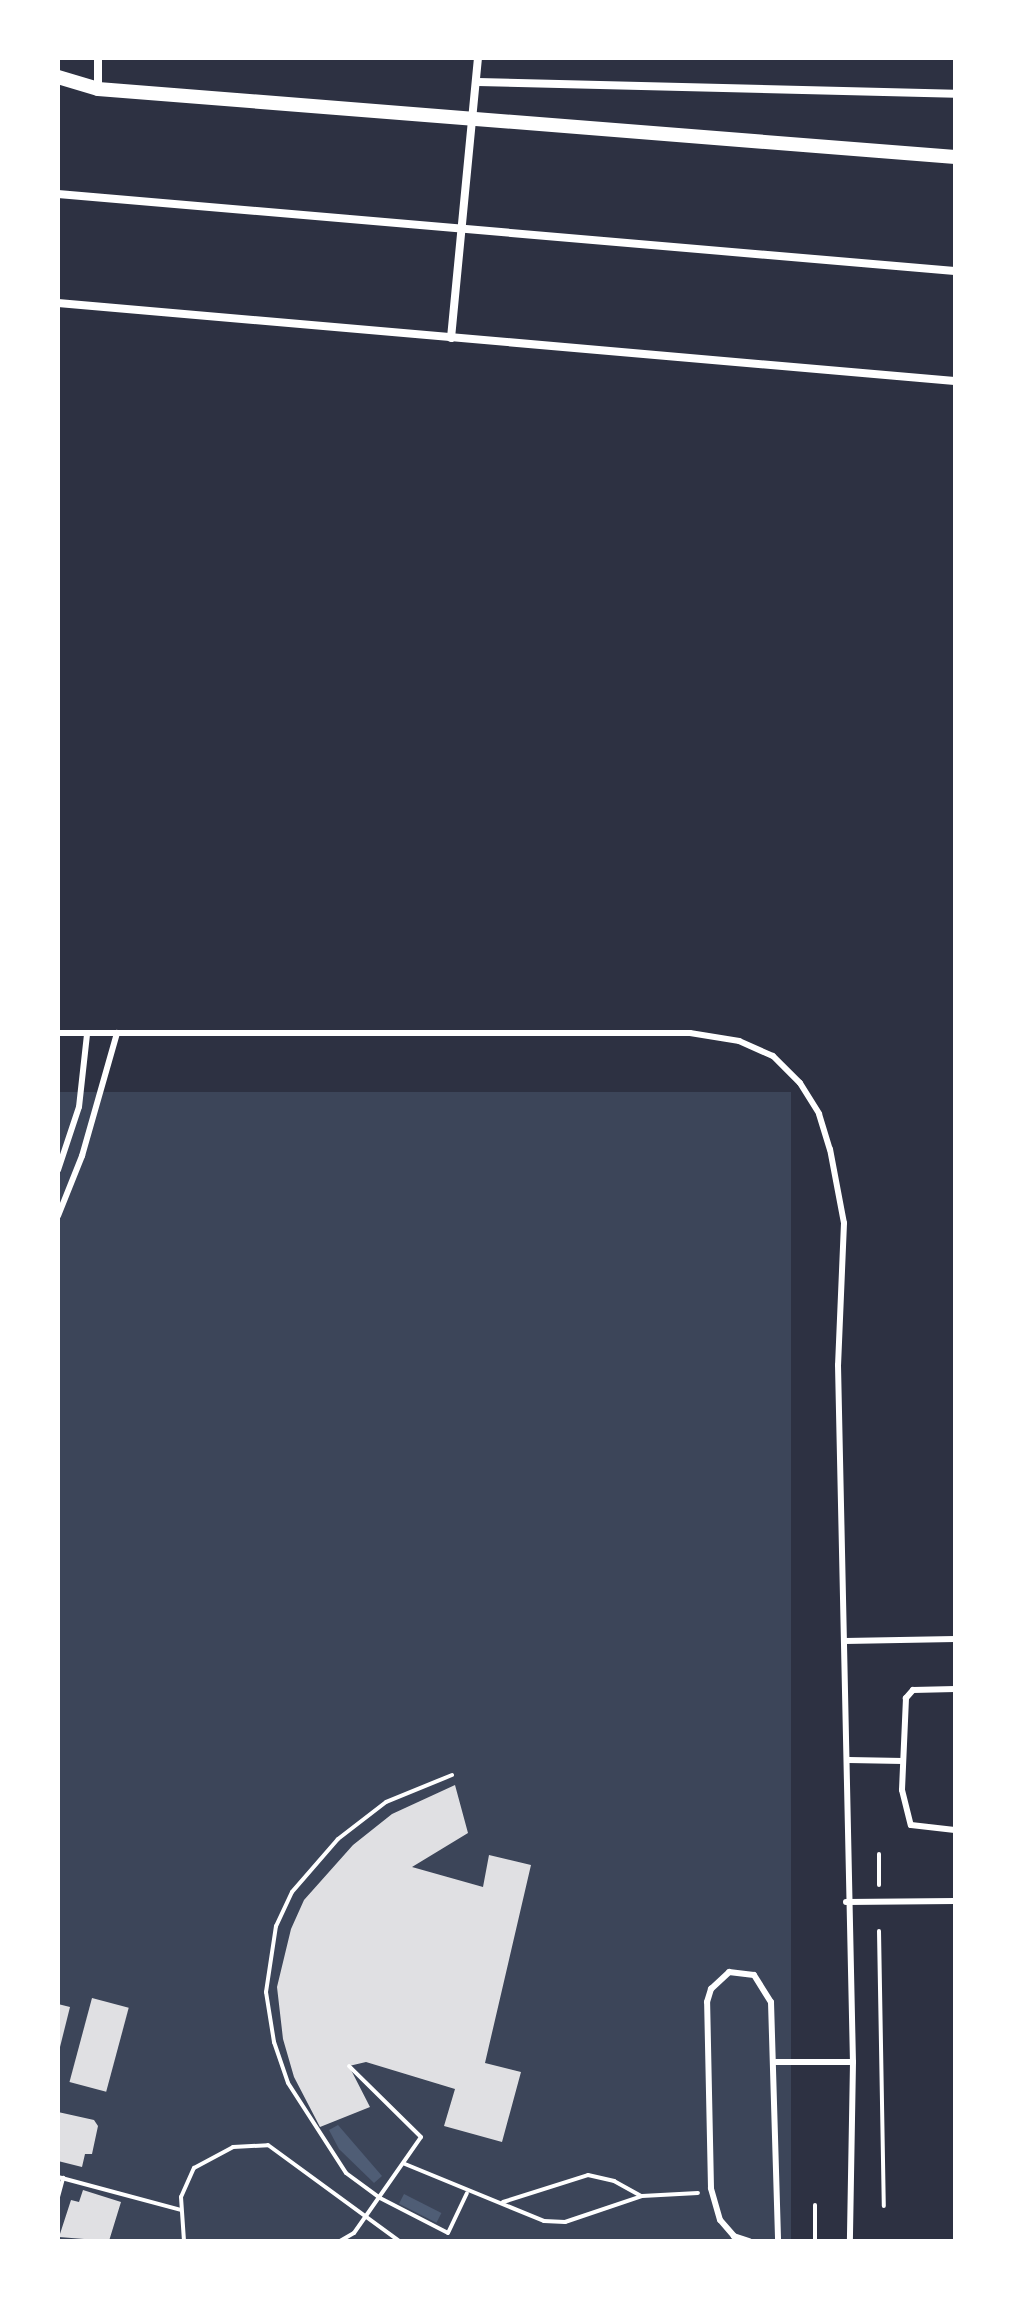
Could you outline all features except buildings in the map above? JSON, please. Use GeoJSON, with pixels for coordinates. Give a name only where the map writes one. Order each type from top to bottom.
{"type":"FeatureCollection","features":[{"type":"Feature","properties":{"kind":"street"},"geometry":{"type":"LineString","coordinates":[[98,58],[98,89]]}},
{"type":"Feature","properties":{"kind":"street"},"geometry":{"type":"LineString","coordinates":[[451,338],[459,225],[478,82],[478,58]]}},
{"type":"Feature","properties":{"kind":"street"},"geometry":{"type":"LineString","coordinates":[[58,77],[98,89],[474,116],[955,157]]}},
{"type":"Feature","properties":{"kind":"street"},"geometry":{"type":"LineString","coordinates":[[478,82],[955,94]]}},
{"type":"Feature","properties":{"kind":"street"},"geometry":{"type":"LineString","coordinates":[[58,194],[459,225],[955,271]]}},
{"type":"Feature","properties":{"kind":"street"},"geometry":{"type":"LineString","coordinates":[[58,303],[955,381]]}},
{"type":"Feature","properties":{"kind":"lane"},"geometry":{"type":"LineString","coordinates":[[58,1033],[644,1031],[739,1041],[773,1056],[800,1083],[819,1114],[844,1223],[838,1365],[849,1760],[846,1902],[853,2062],[850,2241]]}},
{"type":"Feature","properties":{"kind":"lane"},"geometry":{"type":"LineString","coordinates":[[58,1216],[82,1156],[117,1033]]}},
{"type":"Feature","properties":{"kind":"lane"},"geometry":{"type":"LineString","coordinates":[[58,1170],[79,1107],[87,1034]]}},
{"type":"Feature","properties":{"kind":"lane"},"geometry":{"type":"LineString","coordinates":[[845,1641],[955,1639]]}},
{"type":"Feature","properties":{"kind":"lane"},"geometry":{"type":"LineString","coordinates":[[955,1689],[913,1690],[906,1698],[903,1761],[903,1809],[911,1825],[955,1830]]}},
{"type":"Feature","properties":{"kind":"lane"},"geometry":{"type":"LineString","coordinates":[[849,1760],[903,1761]]}},
{"type":"Feature","properties":{"kind":"lane"},"geometry":{"type":"LineString","coordinates":[[846,1902],[955,1901]]}},
{"type":"Feature","properties":{"kind":"lane"},"geometry":{"type":"LineString","coordinates":[[749,2241],[734,2236],[720,2220],[711,2188],[707,2002],[711,1989],[729,1972],[754,1975],[764,1984],[775,2025],[778,2241]]}},
{"type":"Feature","properties":{"kind":"lane"},"geometry":{"type":"LineString","coordinates":[[776,2062],[853,2062]]}},
{"type":"Feature","properties":{"kind":"path"},"geometry":{"type":"LineString","coordinates":[[452,1775],[386,1802],[338,1839],[292,1892],[268,1962],[266,1992],[274,2042],[288,2083],[346,2173],[380,2198],[448,2233],[467,2193]]}},
{"type":"Feature","properties":{"kind":"path"},"geometry":{"type":"LineString","coordinates":[[879,1854],[879,1885]]}},
{"type":"Feature","properties":{"kind":"path"},"geometry":{"type":"LineString","coordinates":[[879,1931],[884,2206]]}},
{"type":"Feature","properties":{"kind":"path"},"geometry":{"type":"LineString","coordinates":[[340,2241],[354,2233],[421,2137],[349,2066]]}},
{"type":"Feature","properties":{"kind":"path"},"geometry":{"type":"LineString","coordinates":[[184,2241],[181,2197],[194,2168],[211,2156],[233,2147],[268,2145],[364,2219],[399,2241]]}},
{"type":"Feature","properties":{"kind":"path"},"geometry":{"type":"LineString","coordinates":[[405,2164],[467,2193],[501,2202],[544,2221],[565,2222],[642,2196],[699,2193]]}},
{"type":"Feature","properties":{"kind":"path"},"geometry":{"type":"LineString","coordinates":[[501,2202],[588,2175],[614,2181],[642,2196]]}},
{"type":"Feature","properties":{"kind":"path"},"geometry":{"type":"LineString","coordinates":[[58,2197],[60,2178],[181,2210]]}},
{"type":"Feature","properties":{"kind":"path"},"geometry":{"type":"LineString","coordinates":[[815,2205],[815,2241]]}},
{"type":"Feature","properties":{"kind":"path"},"geometry":{"type":"LineString","coordinates":[[354,2233],[357,2241]]}},
{"type":"Feature","properties":{"kind":"shaded area"},"geometry":{"type":"Polygon","coordinates":[[[58,1092],[791,1092],[791,2241],[58,2241],[58,1092]]]}},
{"type":"Feature","properties":{"kind":"shaded area"},"geometry":{"type":"Polygon","coordinates":[[[338,2125],[382,2176],[374,2183],[339,2149],[329,2130],[338,2125]]]}},
{"type":"Feature","properties":{"kind":"shaded area"},"geometry":{"type":"Polygon","coordinates":[[[404,2194],[441,2213],[436,2223],[399,2204],[404,2194]]]}}]}
